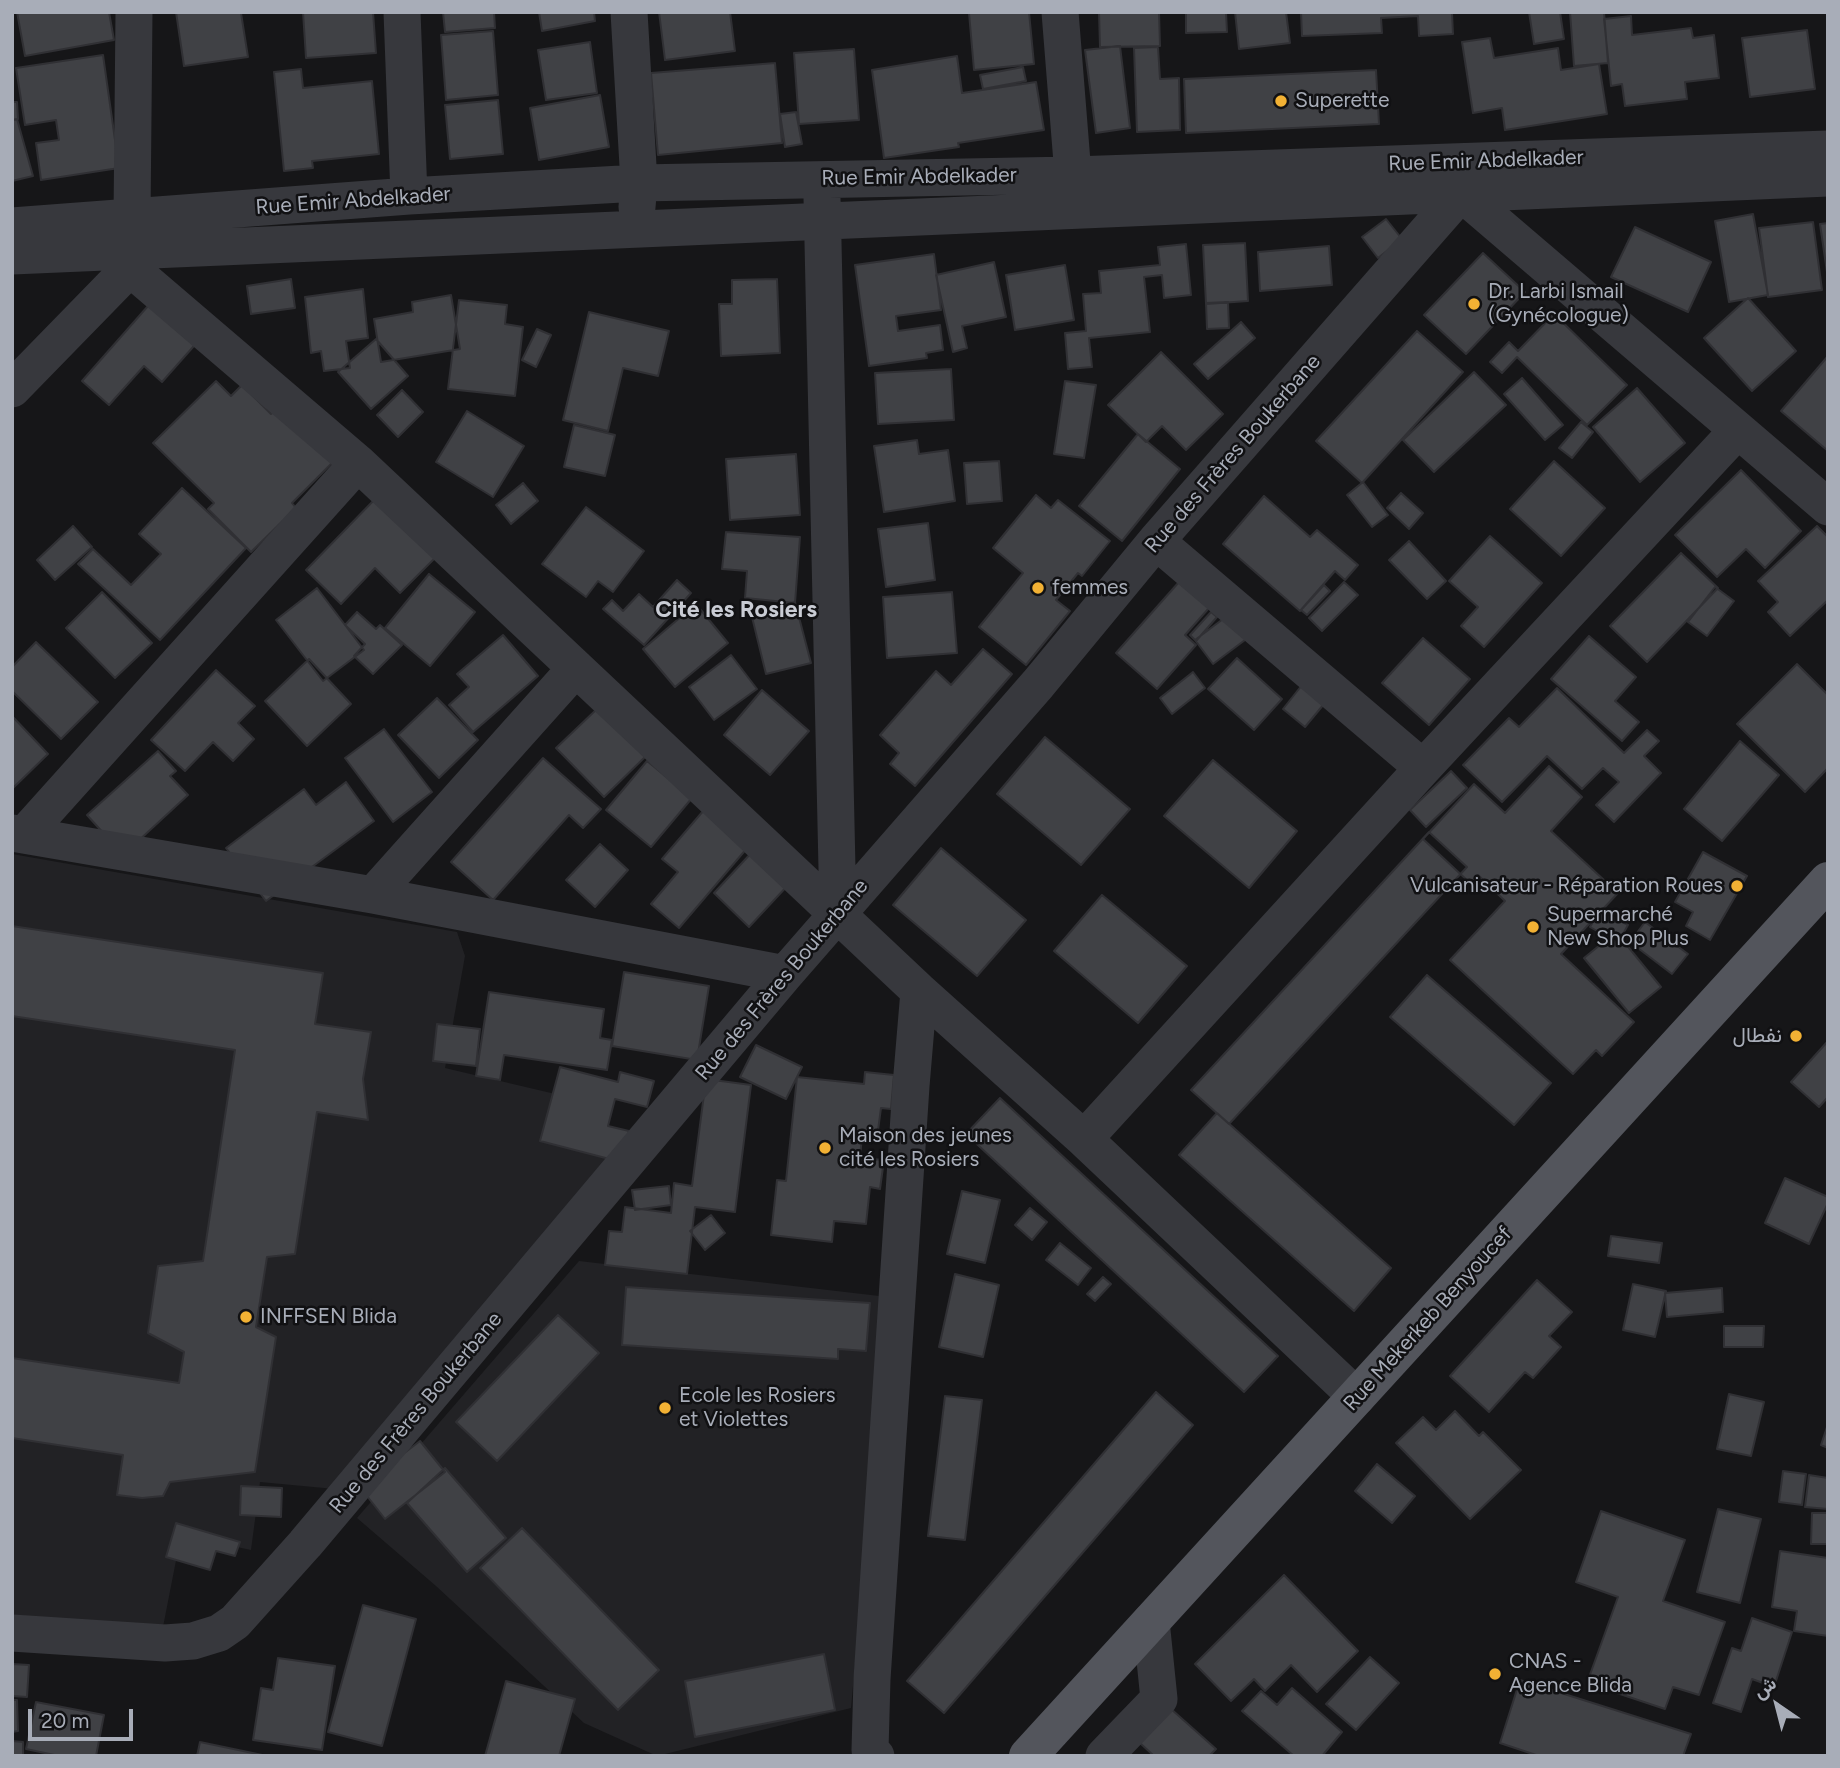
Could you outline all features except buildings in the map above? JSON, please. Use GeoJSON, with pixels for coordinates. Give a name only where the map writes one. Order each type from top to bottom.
{"type":"FeatureCollection","features":[{"type":"Feature","properties":{"kind":"main road","name":"Rue Mekerkeb Benyoucef"},"geometry":{"type":"LineString","coordinates":[[1028,1756],[1828,881]]}},
{"type":"Feature","properties":{"kind":"street"},"geometry":{"type":"LineString","coordinates":[[12,389],[132,245],[134,12]]}},
{"type":"Feature","properties":{"kind":"street"},"geometry":{"type":"LineString","coordinates":[[402,12],[409,196]]}},
{"type":"Feature","properties":{"kind":"street"},"geometry":{"type":"LineString","coordinates":[[629,12],[639,183],[636,230]]}},
{"type":"Feature","properties":{"kind":"street"},"geometry":{"type":"LineString","coordinates":[[1060,12],[1073,174]]}},
{"type":"Feature","properties":{"kind":"street","name":"Rue Emir Abdelkader"},"geometry":{"type":"LineString","coordinates":[[12,256],[132,245],[636,230],[821,221],[1461,178],[1828,149]]}},
{"type":"Feature","properties":{"kind":"street","name":"Rue Emir Abdelkader"},"geometry":{"type":"LineString","coordinates":[[12,226],[132,245],[409,196],[639,183],[1073,174],[1828,178]]}},
{"type":"Feature","properties":{"kind":"street"},"geometry":{"type":"LineString","coordinates":[[1461,178],[1737,431],[1828,507]]}},
{"type":"Feature","properties":{"kind":"street","name":"Rue des Frères Boukerbane"},"geometry":{"type":"LineString","coordinates":[[12,1633],[165,1643],[193,1641],[219,1633],[235,1622],[305,1544],[785,974],[1038,684],[1461,178]]}},
{"type":"Feature","properties":{"kind":"street"},"geometry":{"type":"LineString","coordinates":[[822,179],[838,913]]}},
{"type":"Feature","properties":{"kind":"street"},"geometry":{"type":"LineString","coordinates":[[132,245],[358,463],[919,991],[1084,1139],[1357,1397]]}},
{"type":"Feature","properties":{"kind":"street"},"geometry":{"type":"LineString","coordinates":[[1084,1139],[1423,768],[1737,431]]}},
{"type":"Feature","properties":{"kind":"street"},"geometry":{"type":"LineString","coordinates":[[18,834],[358,463]]}},
{"type":"Feature","properties":{"kind":"street"},"geometry":{"type":"LineString","coordinates":[[1156,541],[1423,768]]}},
{"type":"Feature","properties":{"kind":"street"},"geometry":{"type":"LineString","coordinates":[[373,895],[576,667]]}},
{"type":"Feature","properties":{"kind":"street"},"geometry":{"type":"LineString","coordinates":[[18,834],[373,895],[785,974]]}},
{"type":"Feature","properties":{"kind":"street"},"geometry":{"type":"LineString","coordinates":[[876,1756],[870,1750],[872,1679],[919,991]]}},
{"type":"Feature","properties":{"kind":"street"},"geometry":{"type":"LineString","coordinates":[[1104,1756],[1159,1699],[1151,1621]]}},
{"type":"Feature","properties":{"kind":"shaded area","name":"INFFSEN Blida"},"geometry":{"type":"Polygon","coordinates":[[[12,854],[457,932],[465,956],[445,1068],[568,1097],[617,1152],[335,1489],[260,1482],[251,1550],[181,1535],[163,1627],[12,1615],[12,854]]]}},
{"type":"Feature","properties":{"kind":"shaded area","name":"Ecole les Rosiers et Violettes"},"geometry":{"type":"Polygon","coordinates":[[[579,1261],[888,1297],[851,1708],[657,1756],[584,1723],[436,1586],[357,1518],[579,1261]]]}},
{"type":"Feature","properties":{"kind":"place","name":"Superette"},"geometry":{"type":"Point","coordinates":[1281,101]}},
{"type":"Feature","properties":{"kind":"place","name":"Dr. Larbi Ismail (Gynécologue)"},"geometry":{"type":"Point","coordinates":[1474,304]}},
{"type":"Feature","properties":{"kind":"place","name":"femmes"},"geometry":{"type":"Point","coordinates":[1038,588]}},
{"type":"Feature","properties":{"kind":"place","name":"Vulcanisateur - Réparation Roues"},"geometry":{"type":"Point","coordinates":[1737,886]}},
{"type":"Feature","properties":{"kind":"place","name":"Supermarché New Shop Plus"},"geometry":{"type":"Point","coordinates":[1533,927]}},
{"type":"Feature","properties":{"kind":"place","name":"نفطال"},"geometry":{"type":"Point","coordinates":[1796,1036]}},
{"type":"Feature","properties":{"kind":"place","name":"Maison des jeunes cité les Rosiers"},"geometry":{"type":"Point","coordinates":[825,1148]}},
{"type":"Feature","properties":{"kind":"place","name":"INFFSEN Blida"},"geometry":{"type":"Point","coordinates":[246,1317]}},
{"type":"Feature","properties":{"kind":"place","name":"Ecole les Rosiers et Violettes"},"geometry":{"type":"Point","coordinates":[665,1408]}},
{"type":"Feature","properties":{"kind":"place","name":"CNAS - Agence Blida"},"geometry":{"type":"Point","coordinates":[1495,1674]}},
{"type":"Feature","properties":{"kind":"district","name":"Cité les Rosiers"},"geometry":{"type":"Point","coordinates":[736,610]}}]}
